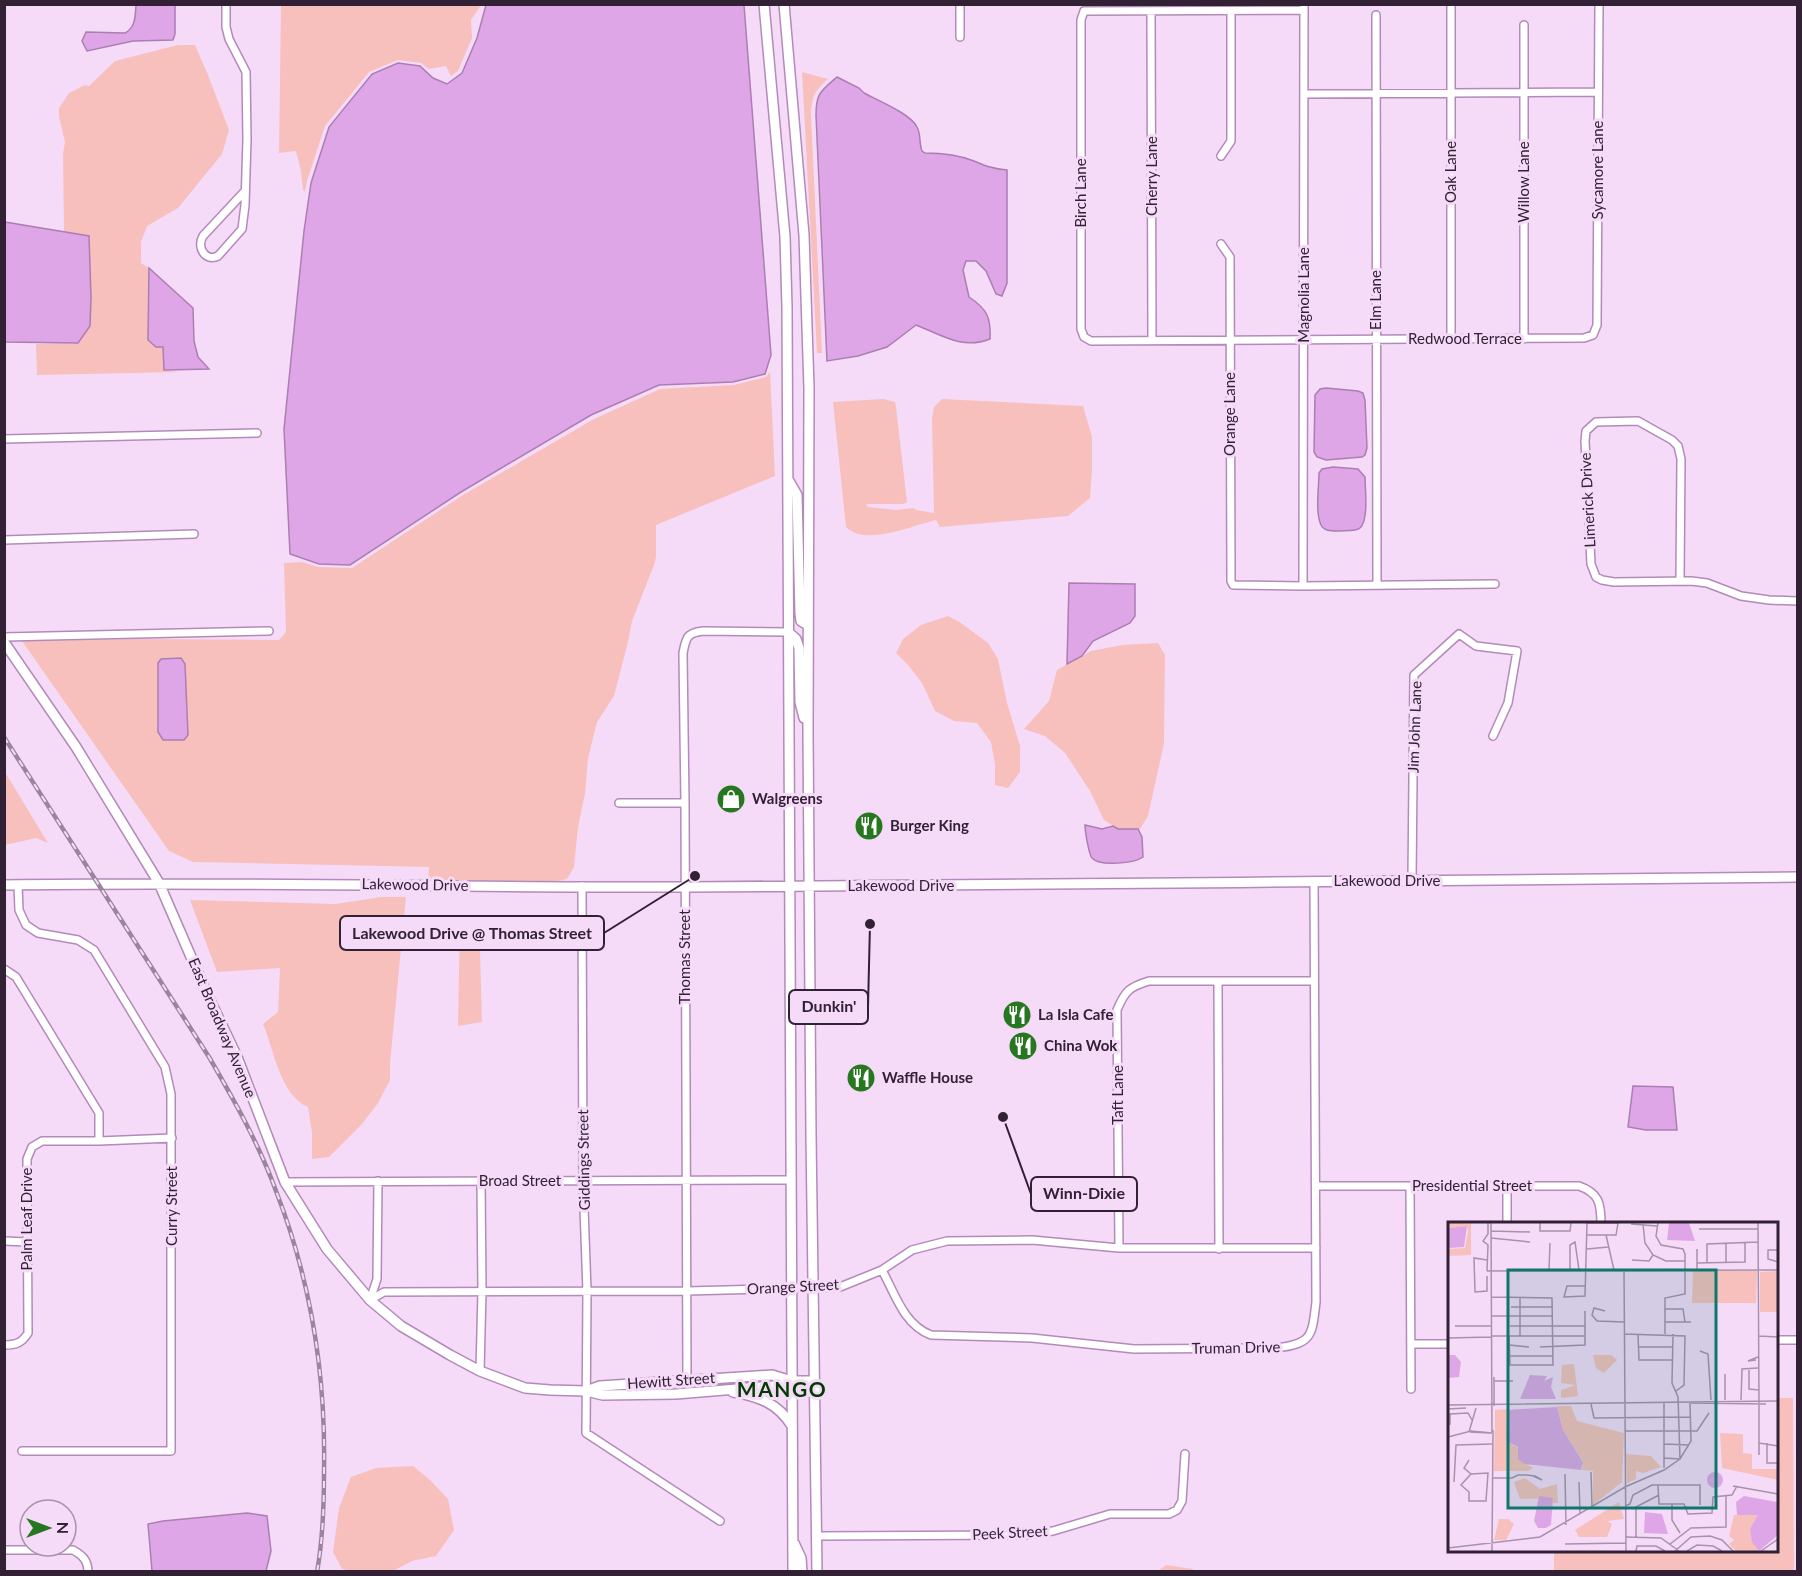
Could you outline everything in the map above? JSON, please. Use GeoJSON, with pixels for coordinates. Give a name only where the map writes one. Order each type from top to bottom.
{"type":"FeatureCollection","features":[{"type":"Feature","properties":{"kind":"main road"},"geometry":{"type":"LineString","coordinates":[[764,4],[784,237],[788,353],[793,1572]]}},
{"type":"Feature","properties":{"kind":"main road"},"geometry":{"type":"LineString","coordinates":[[784,4],[804,235],[809,388],[808,732],[817,1572]]}},
{"type":"Feature","properties":{"kind":"main road"},"geometry":{"type":"LineString","coordinates":[[788,478],[797,495],[800,613],[801,621],[808,625]]}},
{"type":"Feature","properties":{"kind":"main road"},"geometry":{"type":"LineString","coordinates":[[788,632],[796,639],[799,648],[800,702],[808,732]]}},
{"type":"Feature","properties":{"kind":"main road","name":"East Broadway Avenue"},"geometry":{"type":"LineString","coordinates":[[4,642],[76,747],[159,883],[237,1057],[285,1182],[327,1249],[370,1300],[401,1326],[450,1356],[480,1371]]}},
{"type":"Feature","properties":{"kind":"main road","name":"Lakewood Drive"},"geometry":{"type":"LineString","coordinates":[[4,885],[159,883],[685,887],[1797,877]]}},
{"type":"Feature","properties":{"kind":"main road","name":"Hewitt Street"},"geometry":{"type":"LineString","coordinates":[[480,1371],[525,1388],[586,1391],[603,1395],[676,1394],[774,1386],[792,1381],[815,1381]]}},
{"type":"Feature","properties":{"kind":"main road","name":"Hewitt Street"},"geometry":{"type":"LineString","coordinates":[[586,1391],[600,1386],[772,1375],[792,1381]]}},
{"type":"Feature","properties":{"kind":"main road"},"geometry":{"type":"LineString","coordinates":[[722,1390],[755,1396],[772,1405],[787,1418],[792,1426]]}},
{"type":"Feature","properties":{"kind":"main road"},"geometry":{"type":"LineString","coordinates":[[793,1540],[801,1558],[802,1572]]}},
{"type":"Feature","properties":{"kind":"street"},"geometry":{"type":"LineString","coordinates":[[226,4],[226,27],[229,39],[246,72],[245,191],[242,230],[218,256],[211,258],[202,251],[200,241],[245,191]]}},
{"type":"Feature","properties":{"kind":"street"},"geometry":{"type":"LineString","coordinates":[[960,4],[960,37]]}},
{"type":"Feature","properties":{"kind":"street","name":"Oak Lane"},"geometry":{"type":"LineString","coordinates":[[1451,4],[1451,339]]}},
{"type":"Feature","properties":{"kind":"street","name":"Sycamore Lane"},"geometry":{"type":"LineString","coordinates":[[1593,335],[1597,325],[1599,4]]}},
{"type":"Feature","properties":{"kind":"street"},"geometry":{"type":"LineString","coordinates":[[1151,11],[1231,11],[1304,7]]}},
{"type":"Feature","properties":{"kind":"street","name":"Magnolia Lane"},"geometry":{"type":"LineString","coordinates":[[1303,586],[1304,7]]}},
{"type":"Feature","properties":{"kind":"street","name":"Birch Lane"},"geometry":{"type":"LineString","coordinates":[[1121,340],[1090,341],[1084,337],[1081,329],[1081,20],[1084,11],[1151,11]]}},
{"type":"Feature","properties":{"kind":"street","name":"Cherry Lane"},"geometry":{"type":"LineString","coordinates":[[1151,11],[1152,340]]}},
{"type":"Feature","properties":{"kind":"street"},"geometry":{"type":"LineString","coordinates":[[1221,156],[1232,141],[1231,11]]}},
{"type":"Feature","properties":{"kind":"street","name":"Elm Lane"},"geometry":{"type":"LineString","coordinates":[[1376,15],[1377,585]]}},
{"type":"Feature","properties":{"kind":"street","name":"Willow Lane"},"geometry":{"type":"LineString","coordinates":[[1524,25],[1524,339]]}},
{"type":"Feature","properties":{"kind":"street"},"geometry":{"type":"LineString","coordinates":[[1304,94],[1598,92]]}},
{"type":"Feature","properties":{"kind":"street","name":"Orange Lane"},"geometry":{"type":"LineString","coordinates":[[1221,244],[1230,257],[1231,581],[1233,585],[1303,586]]}},
{"type":"Feature","properties":{"kind":"street","name":"Redwood Terrace"},"geometry":{"type":"LineString","coordinates":[[1121,340],[1524,339],[1584,338],[1593,335]]}},
{"type":"Feature","properties":{"kind":"street","name":"Limerick Drive"},"geometry":{"type":"LineString","coordinates":[[1680,581],[1681,459],[1677,446],[1672,440],[1638,421],[1596,422],[1586,431],[1585,441],[1591,564],[1596,577],[1614,582],[1707,583],[1741,596],[1797,601]]}},
{"type":"Feature","properties":{"kind":"street"},"geometry":{"type":"LineString","coordinates":[[4,439],[257,433]]}},
{"type":"Feature","properties":{"kind":"street"},"geometry":{"type":"LineString","coordinates":[[4,540],[194,534]]}},
{"type":"Feature","properties":{"kind":"street"},"geometry":{"type":"LineString","coordinates":[[1303,586],[1495,584]]}},
{"type":"Feature","properties":{"kind":"street","name":"Thomas Street"},"geometry":{"type":"LineString","coordinates":[[687,1380],[683,652],[688,636],[703,630],[788,632]]}},
{"type":"Feature","properties":{"kind":"street"},"geometry":{"type":"LineString","coordinates":[[4,637],[269,631]]}},
{"type":"Feature","properties":{"kind":"street","name":"Jim John Lane"},"geometry":{"type":"LineString","coordinates":[[1412,880],[1414,675],[1459,634],[1476,646],[1516,651],[1508,703],[1493,736]]}},
{"type":"Feature","properties":{"kind":"street"},"geometry":{"type":"LineString","coordinates":[[619,803],[685,803]]}},
{"type":"Feature","properties":{"kind":"street","name":"Truman Drive"},"geometry":{"type":"LineString","coordinates":[[882,1270],[909,1320],[920,1330],[931,1335],[1032,1338],[1134,1349],[1276,1348],[1292,1347],[1305,1341],[1312,1329],[1316,1302],[1314,881]]}},
{"type":"Feature","properties":{"kind":"street","name":"Curry Street"},"geometry":{"type":"LineString","coordinates":[[18,885],[19,910],[26,925],[38,933],[78,940],[94,950],[100,959],[165,1067],[171,1094],[172,1138],[171,1451],[22,1450]]}},
{"type":"Feature","properties":{"kind":"street","name":"Giddings Street"},"geometry":{"type":"LineString","coordinates":[[582,886],[583,1180],[587,1291],[586,1433],[720,1521]]}},
{"type":"Feature","properties":{"kind":"street"},"geometry":{"type":"LineString","coordinates":[[4,969],[16,977],[99,1113],[99,1141]]}},
{"type":"Feature","properties":{"kind":"street","name":"Taft Lane"},"geometry":{"type":"LineString","coordinates":[[1119,1248],[1117,1010],[1124,994],[1136,985],[1149,981],[1314,981]]}},
{"type":"Feature","properties":{"kind":"street"},"geometry":{"type":"LineString","coordinates":[[1218,981],[1219,1249]]}},
{"type":"Feature","properties":{"kind":"street","name":"Palm Leaf Drive"},"geometry":{"type":"LineString","coordinates":[[4,1345],[14,1345],[23,1340],[28,1333],[27,1159],[32,1147],[42,1141],[172,1138]]}},
{"type":"Feature","properties":{"kind":"street","name":"Broad Street"},"geometry":{"type":"LineString","coordinates":[[285,1182],[791,1180]]}},
{"type":"Feature","properties":{"kind":"street"},"geometry":{"type":"LineString","coordinates":[[370,1300],[377,1280],[378,1181]]}},
{"type":"Feature","properties":{"kind":"street"},"geometry":{"type":"LineString","coordinates":[[480,1371],[481,1181]]}},
{"type":"Feature","properties":{"kind":"street"},"geometry":{"type":"LineString","coordinates":[[1507,1185],[1507,1222]]}},
{"type":"Feature","properties":{"kind":"street","name":"Presidential Street"},"geometry":{"type":"LineString","coordinates":[[1316,1186],[1579,1186],[1589,1190],[1597,1197],[1601,1209],[1601,1222]]}},
{"type":"Feature","properties":{"kind":"street"},"geometry":{"type":"LineString","coordinates":[[1410,1186],[1411,1389]]}},
{"type":"Feature","properties":{"kind":"street","name":"Orange Street"},"geometry":{"type":"LineString","coordinates":[[370,1300],[384,1292],[687,1291],[840,1287],[882,1270],[912,1250],[947,1241],[1032,1240],[1119,1248],[1316,1248]]}},
{"type":"Feature","properties":{"kind":"street"},"geometry":{"type":"LineString","coordinates":[[4,1241],[27,1242]]}},
{"type":"Feature","properties":{"kind":"street"},"geometry":{"type":"LineString","coordinates":[[1778,1340],[1797,1340]]}},
{"type":"Feature","properties":{"kind":"street"},"geometry":{"type":"LineString","coordinates":[[1411,1344],[1448,1344]]}},
{"type":"Feature","properties":{"kind":"street","name":"Peek Street"},"geometry":{"type":"LineString","coordinates":[[817,1536],[1025,1535],[1053,1531],[1110,1514],[1169,1514],[1177,1510],[1182,1502],[1185,1454]]}},
{"type":"Feature","properties":{"kind":"street"},"geometry":{"type":"LineString","coordinates":[[4,1550],[73,1550],[83,1555],[88,1572]]}},
{"type":"Feature","properties":{"kind":"shaded area"},"geometry":{"type":"Polygon","coordinates":[[[281,4],[481,5],[471,20],[472,38],[458,71],[451,76],[446,66],[429,69],[421,63],[398,60],[369,72],[325,126],[305,192],[296,151],[279,153],[281,4]]]}},
{"type":"Feature","properties":{"kind":"shaded area"},"geometry":{"type":"Polygon","coordinates":[[[136,5],[175,5],[173,40],[133,41],[87,51],[82,41],[86,32],[125,33],[129,31],[135,17],[136,5]]]}},
{"type":"Feature","properties":{"kind":"shaded area"},"geometry":{"type":"Polygon","coordinates":[[[486,5],[744,5],[771,355],[765,374],[733,382],[659,385],[591,415],[461,492],[350,565],[319,564],[290,554],[284,429],[311,183],[329,127],[372,74],[398,63],[420,66],[433,78],[447,84],[462,73],[477,38],[486,5]]]}},
{"type":"Feature","properties":{"kind":"shaded area"},"geometry":{"type":"Polygon","coordinates":[[[178,45],[195,45],[229,130],[222,154],[178,208],[147,226],[141,242],[141,263],[149,268],[148,340],[163,347],[164,370],[179,372],[37,375],[36,344],[78,343],[90,326],[89,236],[64,232],[63,153],[65,142],[59,108],[69,93],[85,85],[89,86],[115,61],[178,45]]]}},
{"type":"Feature","properties":{"kind":"shaded area"},"geometry":{"type":"Polygon","coordinates":[[[802,72],[828,79],[815,95],[811,114],[822,353],[817,353],[802,72]]]}},
{"type":"Feature","properties":{"kind":"shaded area"},"geometry":{"type":"Polygon","coordinates":[[[837,77],[914,122],[919,133],[922,151],[925,153],[956,156],[1007,170],[1007,283],[1002,296],[996,294],[986,271],[976,261],[966,261],[963,270],[969,297],[984,310],[989,319],[990,339],[980,342],[961,342],[916,325],[887,347],[858,356],[827,361],[816,108],[820,93],[837,77]]]}},
{"type":"Feature","properties":{"kind":"shaded area"},"geometry":{"type":"Polygon","coordinates":[[[5,222],[89,236],[90,326],[78,343],[5,342],[5,222]]]}},
{"type":"Feature","properties":{"kind":"shaded area"},"geometry":{"type":"Polygon","coordinates":[[[149,268],[193,308],[194,341],[198,357],[209,369],[164,370],[163,347],[156,347],[148,340],[149,268]]]}},
{"type":"Feature","properties":{"kind":"shaded area"},"geometry":{"type":"Polygon","coordinates":[[[770,372],[775,476],[656,525],[654,565],[632,621],[614,696],[597,722],[588,758],[574,867],[567,879],[553,882],[428,881],[429,867],[193,862],[169,851],[22,641],[279,640],[286,632],[284,563],[302,562],[318,567],[352,568],[463,495],[594,419],[660,389],[734,385],[766,377],[770,372]],[[183,660],[158,663],[158,732],[188,727],[183,660]]]}},
{"type":"Feature","properties":{"kind":"shaded area"},"geometry":{"type":"Polygon","coordinates":[[[1320,389],[1363,393],[1367,448],[1362,457],[1326,460],[1317,457],[1314,452],[1315,395],[1320,389]]]}},
{"type":"Feature","properties":{"kind":"shaded area"},"geometry":{"type":"Polygon","coordinates":[[[883,399],[895,402],[907,502],[903,504],[866,504],[868,507],[896,510],[914,508],[934,513],[932,418],[934,407],[942,399],[1083,406],[1092,437],[1090,498],[1068,516],[940,527],[936,520],[890,533],[865,535],[854,533],[846,527],[833,402],[883,399]]]}},
{"type":"Feature","properties":{"kind":"shaded area"},"geometry":{"type":"Polygon","coordinates":[[[1333,467],[1358,469],[1365,477],[1366,511],[1363,524],[1358,529],[1330,531],[1321,525],[1318,507],[1319,473],[1322,469],[1333,467]]]}},
{"type":"Feature","properties":{"kind":"shaded area"},"geometry":{"type":"Polygon","coordinates":[[[1069,583],[1135,584],[1135,616],[1130,623],[1093,641],[1082,656],[1067,664],[1069,583]]]}},
{"type":"Feature","properties":{"kind":"shaded area"},"geometry":{"type":"Polygon","coordinates":[[[948,616],[988,643],[998,659],[1007,703],[1020,746],[1020,772],[1008,788],[995,785],[995,764],[991,742],[977,723],[954,721],[935,711],[922,683],[896,653],[903,639],[921,625],[948,616]]]}},
{"type":"Feature","properties":{"kind":"shaded area"},"geometry":{"type":"Polygon","coordinates":[[[1158,643],[1165,655],[1164,743],[1148,816],[1140,829],[1118,829],[1104,820],[1090,791],[1065,753],[1045,736],[1024,729],[1049,701],[1057,670],[1091,651],[1122,645],[1158,643]]]}},
{"type":"Feature","properties":{"kind":"shaded area"},"geometry":{"type":"Polygon","coordinates":[[[181,658],[185,664],[188,735],[184,740],[163,740],[158,732],[158,663],[161,659],[181,658]]]}},
{"type":"Feature","properties":{"kind":"shaded area"},"geometry":{"type":"Polygon","coordinates":[[[4,772],[48,843],[36,838],[5,845],[4,772]]]}},
{"type":"Feature","properties":{"kind":"shaded area"},"geometry":{"type":"Polygon","coordinates":[[[1085,825],[1102,829],[1113,826],[1118,829],[1138,829],[1142,837],[1143,857],[1118,863],[1096,861],[1090,852],[1085,825]]]}},
{"type":"Feature","properties":{"kind":"shaded area"},"geometry":{"type":"Polygon","coordinates":[[[381,897],[406,897],[390,1080],[378,1103],[362,1124],[329,1157],[312,1159],[312,1133],[308,1107],[298,1101],[284,1082],[263,1024],[278,1012],[280,968],[217,972],[190,900],[336,904],[381,897]]]}},
{"type":"Feature","properties":{"kind":"shaded area"},"geometry":{"type":"Polygon","coordinates":[[[460,915],[479,915],[482,1022],[458,1026],[460,915]]]}},
{"type":"Feature","properties":{"kind":"shaded area"},"geometry":{"type":"Polygon","coordinates":[[[1633,1086],[1673,1087],[1677,1130],[1646,1130],[1628,1127],[1633,1086]]]}},
{"type":"Feature","properties":{"kind":"shaded area"},"geometry":{"type":"Polygon","coordinates":[[[1778,1398],[1793,1398],[1794,1571],[1554,1571],[1554,1552],[1778,1552],[1778,1398]]]}},
{"type":"Feature","properties":{"kind":"shaded area"},"geometry":{"type":"Polygon","coordinates":[[[413,1466],[448,1499],[454,1530],[436,1556],[412,1561],[393,1571],[342,1569],[333,1552],[339,1508],[351,1477],[376,1468],[413,1466]]]}},
{"type":"Feature","properties":{"kind":"shaded area"},"geometry":{"type":"Polygon","coordinates":[[[247,1513],[267,1516],[271,1551],[266,1571],[152,1571],[148,1524],[247,1513]]]}},
{"type":"Feature","properties":{"kind":"shaded area"},"geometry":{"type":"Polygon","coordinates":[[[1166,1565],[1193,1569],[1194,1571],[1158,1571],[1166,1565]]]}},
{"type":"Feature","properties":{"kind":"railway"},"geometry":{"type":"LineString","coordinates":[[4,737],[209,1057],[254,1139],[276,1191],[299,1259],[319,1364],[324,1436],[324,1484],[322,1535],[317,1572]]}},
{"type":"Feature","properties":{"kind":"place","name":"Walgreens"},"geometry":{"type":"Point","coordinates":[731,799]}},
{"type":"Feature","properties":{"kind":"place","name":"Burger King"},"geometry":{"type":"Point","coordinates":[869,826]}},
{"type":"Feature","properties":{"kind":"place","name":"Lakewood Drive @ Thomas Street"},"geometry":{"type":"Point","coordinates":[695,876]}},
{"type":"Feature","properties":{"kind":"place","name":"Dunkin'"},"geometry":{"type":"Point","coordinates":[870,924]}},
{"type":"Feature","properties":{"kind":"place","name":"La Isla Cafe"},"geometry":{"type":"Point","coordinates":[1017,1015]}},
{"type":"Feature","properties":{"kind":"place","name":"China Wok"},"geometry":{"type":"Point","coordinates":[1023,1046]}},
{"type":"Feature","properties":{"kind":"place","name":"Waffle House"},"geometry":{"type":"Point","coordinates":[861,1078]}},
{"type":"Feature","properties":{"kind":"place","name":"Winn-Dixie"},"geometry":{"type":"Point","coordinates":[1003,1117]}},
{"type":"Feature","properties":{"kind":"district","name":"MANGO"},"geometry":{"type":"Point","coordinates":[782,1390]}}]}
